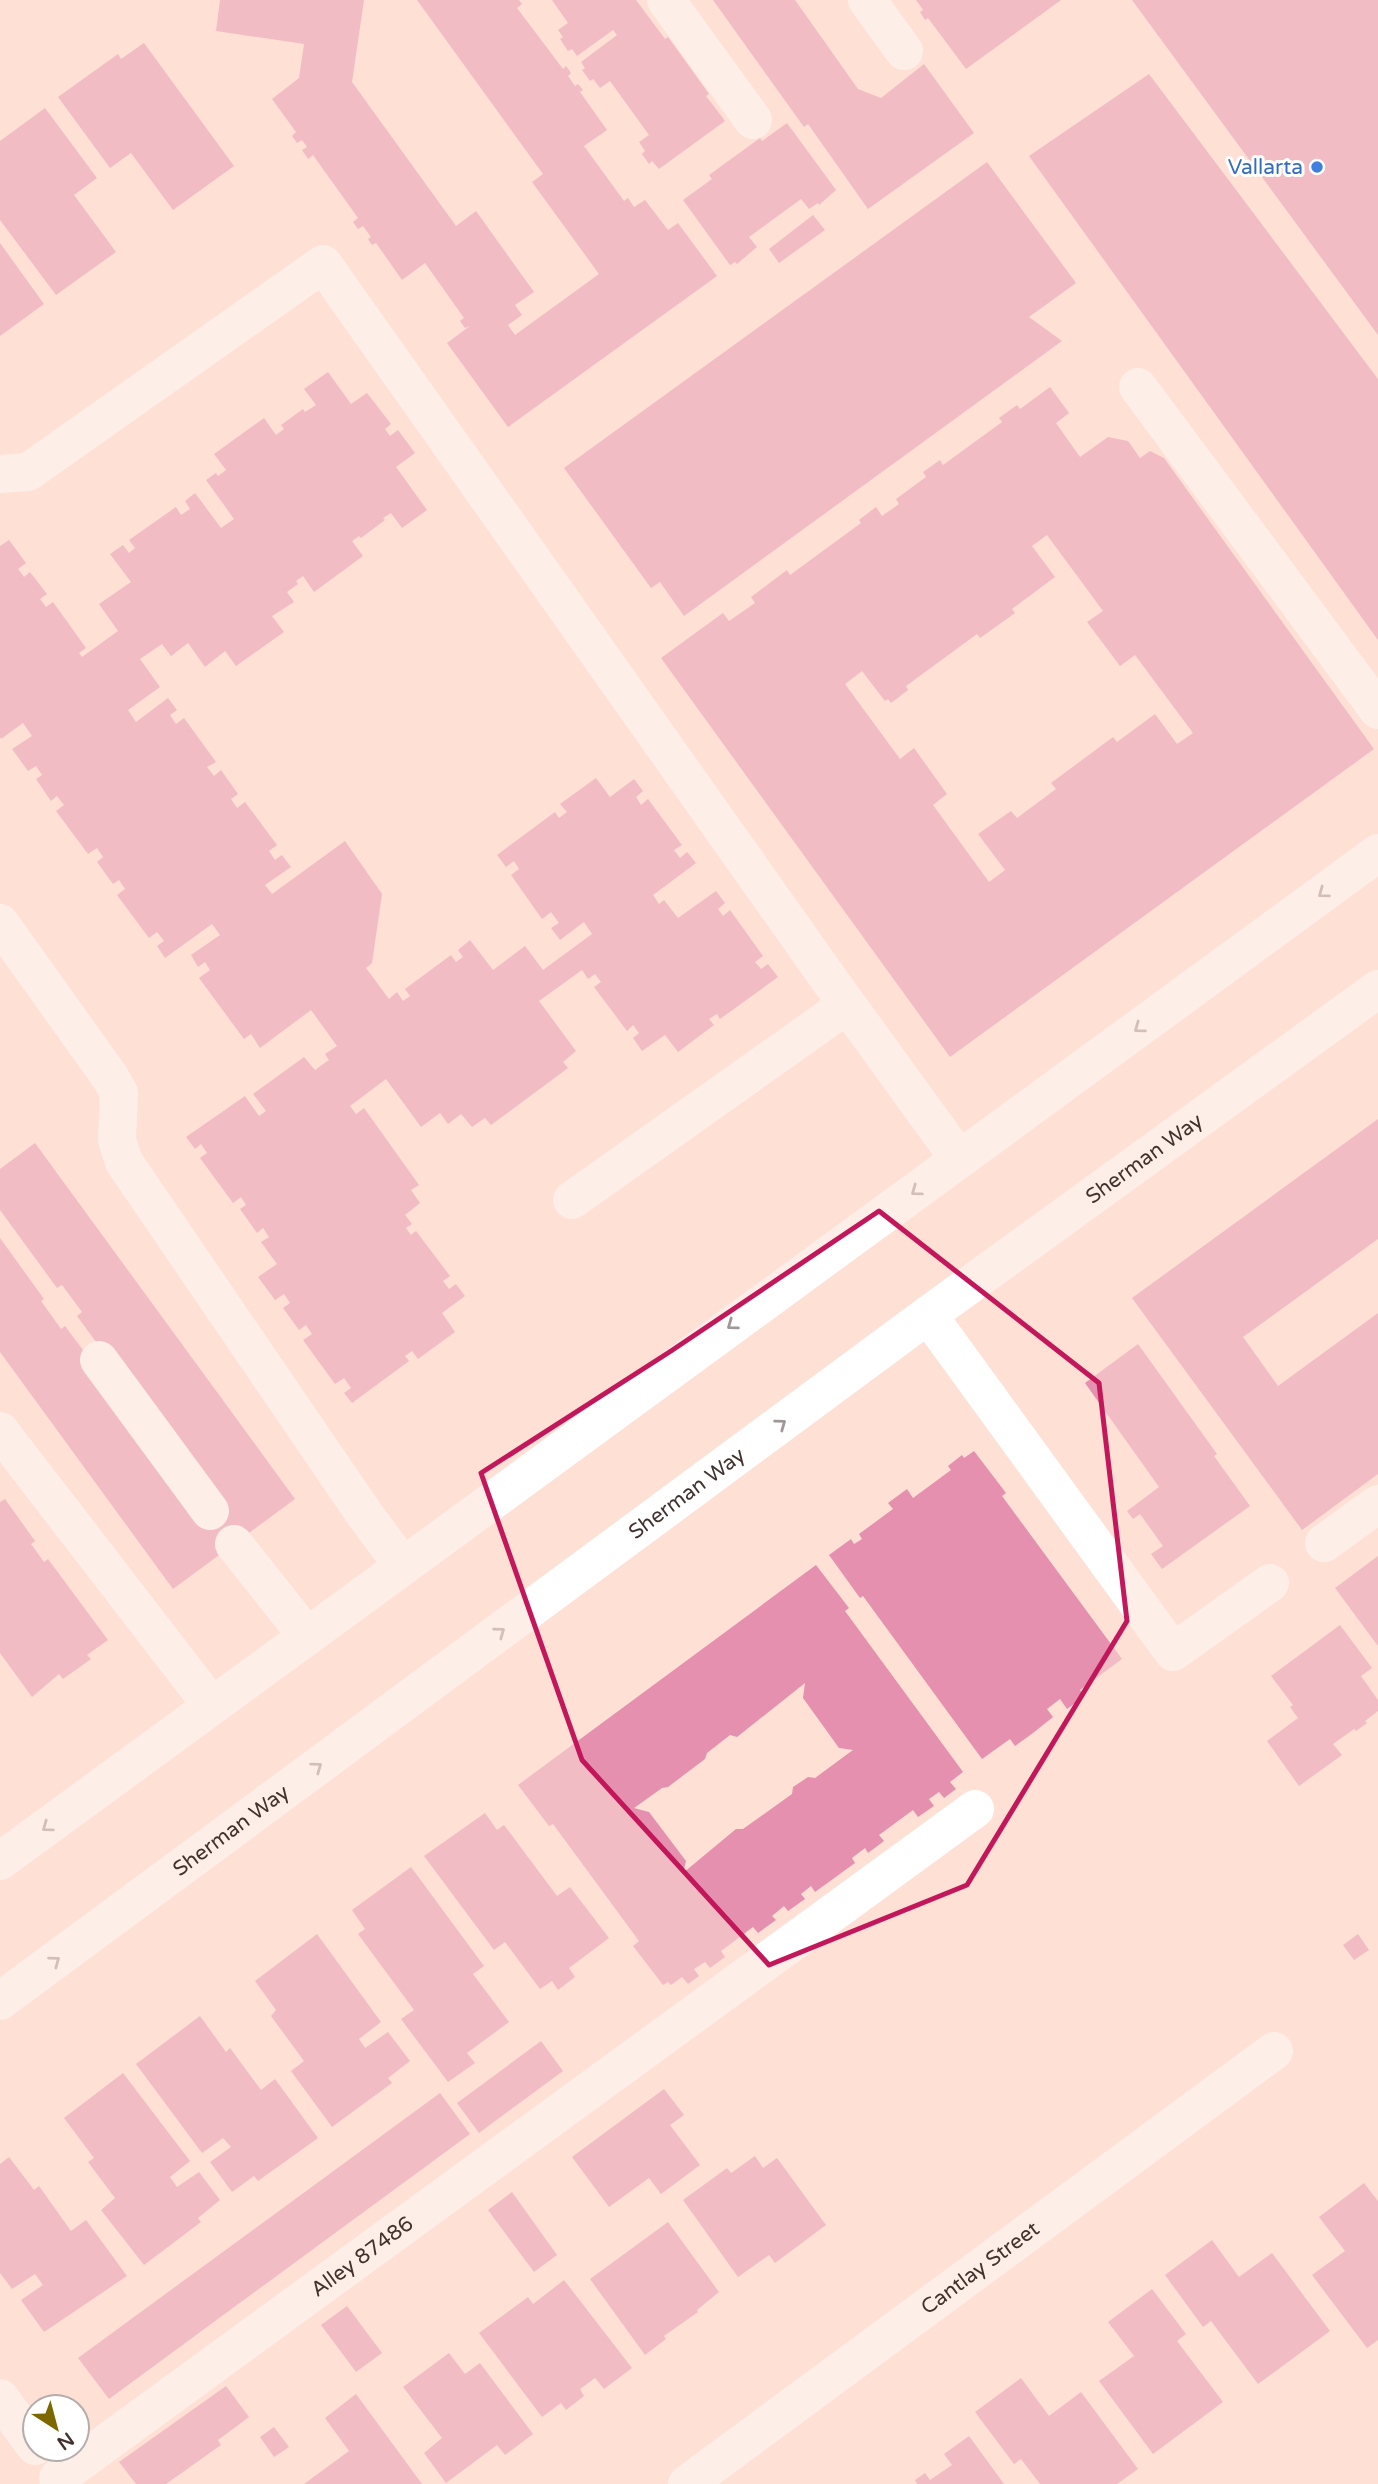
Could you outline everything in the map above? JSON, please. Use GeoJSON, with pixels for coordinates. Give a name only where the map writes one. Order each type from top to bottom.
{"type":"FeatureCollection","features":[{"type":"Feature","properties":{"kind":"main road"},"geometry":{"type":"LineString","coordinates":[[666,0],[753,120]]}},
{"type":"Feature","properties":{"kind":"main road"},"geometry":{"type":"LineString","coordinates":[[867,0],[904,51]]}},
{"type":"Feature","properties":{"kind":"main road"},"geometry":{"type":"LineString","coordinates":[[0,474],[28,472],[323,264],[959,1159]]}},
{"type":"Feature","properties":{"kind":"main road"},"geometry":{"type":"LineString","coordinates":[[1138,387],[1378,710]]}},
{"type":"Feature","properties":{"kind":"main road"},"geometry":{"type":"LineString","coordinates":[[0,1861],[1378,853]]}},
{"type":"Feature","properties":{"kind":"main road"},"geometry":{"type":"LineString","coordinates":[[0,923],[119,1093],[117,1140],[124,1162],[365,1515],[403,1566]]}},
{"type":"Feature","properties":{"kind":"main road","name":"Sherman Way"},"geometry":{"type":"LineString","coordinates":[[0,2001],[928,1315],[1378,989]]}},
{"type":"Feature","properties":{"kind":"main road"},"geometry":{"type":"LineString","coordinates":[[572,1200],[847,1005]]}},
{"type":"Feature","properties":{"kind":"main road"},"geometry":{"type":"LineString","coordinates":[[928,1315],[1173,1652],[1270,1583]]}},
{"type":"Feature","properties":{"kind":"main road"},"geometry":{"type":"LineString","coordinates":[[99,1360],[210,1511]]}},
{"type":"Feature","properties":{"kind":"main road"},"geometry":{"type":"LineString","coordinates":[[0,1431],[212,1706]]}},
{"type":"Feature","properties":{"kind":"main road"},"geometry":{"type":"LineString","coordinates":[[1324,1543],[1378,1504]]}},
{"type":"Feature","properties":{"kind":"main road"},"geometry":{"type":"LineString","coordinates":[[234,1544],[307,1636]]}},
{"type":"Feature","properties":{"kind":"main road","name":"Alley 87486"},"geometry":{"type":"LineString","coordinates":[[48,2464],[665,2035],[975,1809]]}},
{"type":"Feature","properties":{"kind":"main road","name":"Cantlay Street"},"geometry":{"type":"LineString","coordinates":[[687,2484],[1274,2051]]}},
{"type":"Feature","properties":{"kind":"main road"},"geometry":{"type":"LineString","coordinates":[[0,2398],[48,2464]]}},
{"type":"Feature","properties":{"kind":"highlighted area"},"geometry":{"type":"Polygon","coordinates":[[[879,1211],[1099,1383],[1127,1621],[967,1885],[769,1965],[582,1760],[481,1473],[671,1351],[879,1211]]]}},
{"type":"Feature","properties":{"kind":"building"},"geometry":{"type":"Polygon","coordinates":[[[220,0],[364,0],[352,82],[456,226],[476,211],[534,292],[515,305],[522,315],[508,325],[515,335],[599,274],[532,182],[543,174],[417,0],[519,0],[522,4],[517,8],[563,69],[566,66],[571,73],[568,76],[575,86],[578,84],[583,90],[580,92],[607,130],[584,146],[624,201],[628,198],[634,207],[645,200],[668,230],[678,223],[717,276],[508,427],[447,343],[470,326],[465,328],[460,321],[464,318],[425,263],[402,280],[376,243],[372,245],[368,239],[371,237],[363,226],[358,229],[353,222],[358,218],[313,155],[308,159],[302,150],[307,147],[302,140],[297,143],[292,136],[296,132],[272,99],[299,78],[304,44],[216,31],[220,0]]]}},
{"type":"Feature","properties":{"kind":"building"},"geometry":{"type":"Polygon","coordinates":[[[552,0],[636,0],[665,39],[668,37],[725,121],[659,169],[652,161],[649,164],[642,154],[645,151],[639,142],[649,135],[610,81],[600,88],[593,79],[590,81],[582,70],[585,68],[581,62],[617,35],[613,30],[577,56],[572,49],[568,51],[560,39],[563,37],[558,30],[568,23],[552,0]]]}},
{"type":"Feature","properties":{"kind":"building"},"geometry":{"type":"Polygon","coordinates":[[[713,0],[795,0],[858,89],[881,98],[924,64],[974,133],[868,209],[808,124],[804,127],[713,0]]]}},
{"type":"Feature","properties":{"kind":"building"},"geometry":{"type":"Polygon","coordinates":[[[916,0],[1061,0],[966,69],[928,18],[925,20],[920,12],[923,10],[916,0]]]}},
{"type":"Feature","properties":{"kind":"building","name":"Vallarta"},"geometry":{"type":"Polygon","coordinates":[[[1132,0],[1378,0],[1378,335],[1132,0]]]}},
{"type":"Feature","properties":{"kind":"building"},"geometry":{"type":"Polygon","coordinates":[[[144,43],[234,166],[173,210],[131,153],[110,168],[58,97],[118,54],[121,59],[144,43]]]}},
{"type":"Feature","properties":{"kind":"building"},"geometry":{"type":"Polygon","coordinates":[[[1149,74],[1378,379],[1378,640],[1029,156],[1149,74]]]}},
{"type":"Feature","properties":{"kind":"building"},"geometry":{"type":"Polygon","coordinates":[[[45,108],[97,178],[74,195],[116,252],[56,295],[0,220],[0,141],[45,108]]]}},
{"type":"Feature","properties":{"kind":"building"},"geometry":{"type":"Polygon","coordinates":[[[787,123],[836,190],[819,205],[818,203],[809,209],[801,199],[749,237],[757,247],[737,264],[735,262],[730,265],[683,200],[712,179],[709,175],[760,138],[762,141],[787,123]]]}},
{"type":"Feature","properties":{"kind":"building"},"geometry":{"type":"Polygon","coordinates":[[[987,162],[1076,283],[1029,317],[1062,341],[684,616],[660,582],[651,588],[564,468],[987,162]]]}},
{"type":"Feature","properties":{"kind":"building"},"geometry":{"type":"Polygon","coordinates":[[[813,215],[825,230],[779,263],[769,249],[813,215]]]}},
{"type":"Feature","properties":{"kind":"building"},"geometry":{"type":"Polygon","coordinates":[[[0,243],[44,304],[0,336],[0,243]]]}},
{"type":"Feature","properties":{"kind":"building"},"geometry":{"type":"Polygon","coordinates":[[[328,372],[351,404],[367,393],[391,424],[385,429],[390,436],[398,430],[415,453],[396,467],[427,510],[402,528],[391,513],[383,518],[385,520],[361,538],[359,536],[352,541],[363,556],[314,592],[303,576],[296,581],[298,584],[287,592],[294,602],[272,616],[284,632],[236,666],[225,651],[205,667],[188,643],[171,656],[162,644],[140,659],[160,687],[128,710],[136,722],[168,698],[177,710],[170,715],[176,724],[184,718],[216,762],[207,767],[214,776],[221,770],[238,794],[231,799],[237,808],[245,802],[277,845],[269,851],[275,860],[282,855],[291,867],[265,885],[272,894],[345,841],[382,894],[372,963],[366,968],[389,999],[397,992],[403,1001],[410,996],[405,989],[451,955],[456,962],[463,957],[458,950],[470,940],[493,970],[525,946],[543,970],[592,934],[584,922],[560,940],[551,928],[559,923],[551,912],[542,919],[511,875],[519,869],[514,861],[506,867],[497,855],[555,812],[559,818],[567,812],[560,804],[596,778],[610,797],[634,779],[643,791],[636,797],[641,805],[648,799],[682,845],[674,850],[680,858],[687,852],[696,863],[653,895],[659,904],[664,900],[678,918],[716,891],[725,903],[718,909],[723,916],[730,910],[763,956],[755,962],[761,969],[768,964],[778,977],[720,1019],[717,1014],[709,1019],[714,1025],[678,1052],[665,1035],[642,1051],[633,1038],[639,1033],[633,1025],[627,1031],[594,987],[601,982],[595,974],[588,979],[582,970],[539,1001],[576,1051],[563,1062],[568,1068],[491,1125],[485,1118],[472,1127],[461,1114],[448,1124],[440,1113],[421,1127],[386,1079],[350,1106],[356,1114],[364,1108],[419,1185],[411,1190],[420,1203],[405,1215],[412,1224],[406,1228],[411,1235],[416,1231],[450,1276],[443,1281],[449,1289],[456,1284],[465,1296],[442,1313],[455,1332],[418,1359],[412,1351],[405,1356],[409,1361],[352,1403],[344,1393],[351,1388],[344,1378],[335,1384],[303,1340],[312,1334],[306,1325],[299,1330],[283,1308],[290,1303],[284,1294],[275,1300],[258,1277],[277,1264],[261,1242],[269,1237],[263,1228],[257,1233],[240,1209],[246,1205],[241,1197],[233,1203],[200,1158],[207,1153],[201,1144],[195,1149],[186,1137],[245,1096],[259,1116],[266,1111],[253,1094],[304,1057],[315,1070],[329,1060],[325,1054],[337,1046],[311,1010],[260,1048],[251,1034],[244,1039],[199,978],[210,970],[205,962],[198,967],[191,955],[220,935],[212,924],[165,958],[157,946],[164,941],[157,932],[149,938],[117,895],[125,889],[119,880],[113,884],[97,862],[103,857],[97,848],[88,854],[56,811],[64,805],[57,796],[51,801],[36,779],[42,775],[36,766],[28,771],[12,749],[32,736],[23,723],[1,739],[0,737],[0,546],[9,540],[26,563],[18,569],[24,577],[30,572],[47,594],[40,599],[46,607],[53,602],[86,648],[79,653],[82,657],[118,631],[99,604],[131,582],[110,554],[123,545],[129,553],[135,548],[129,540],[176,507],[181,515],[190,509],[185,501],[195,493],[221,528],[234,519],[206,480],[226,470],[214,454],[264,418],[276,435],[284,429],[281,425],[303,409],[305,412],[316,405],[304,389],[328,372]]]}},
{"type":"Feature","properties":{"kind":"building"},"geometry":{"type":"Polygon","coordinates":[[[1050,387],[1069,413],[1056,423],[1080,457],[1108,437],[1128,441],[1140,458],[1150,451],[1164,458],[1374,749],[950,1057],[661,658],[723,613],[729,621],[755,603],[751,597],[787,570],[790,575],[861,523],[859,520],[876,507],[882,516],[899,504],[896,499],[926,477],[923,472],[940,460],[943,465],[1002,422],[999,418],[1017,405],[1020,409],[1050,387]],[[1047,535],[1032,546],[1055,577],[1012,609],[1015,613],[980,638],[977,634],[906,686],[908,690],[891,703],[888,699],[885,701],[862,671],[845,684],[900,759],[914,748],[947,794],[933,805],[989,882],[1005,870],[978,834],[1011,811],[1017,818],[1056,789],[1051,783],[1113,737],[1117,742],[1155,714],[1177,744],[1193,733],[1135,655],[1120,666],[1087,622],[1103,611],[1047,535]]]}},
{"type":"Feature","properties":{"kind":"building"},"geometry":{"type":"Polygon","coordinates":[[[1378,1119],[1378,1239],[1243,1337],[1278,1386],[1378,1313],[1378,1474],[1302,1530],[1132,1298],[1378,1119]]]}},
{"type":"Feature","properties":{"kind":"building"},"geometry":{"type":"Polygon","coordinates":[[[35,1143],[295,1499],[173,1589],[0,1352],[0,1238],[44,1299],[41,1301],[61,1329],[65,1326],[130,1413],[143,1406],[77,1316],[82,1312],[62,1285],[57,1288],[0,1210],[0,1169],[35,1143]]]}},
{"type":"Feature","properties":{"kind":"building"},"geometry":{"type":"Polygon","coordinates":[[[1138,1344],[1217,1454],[1214,1456],[1250,1506],[1162,1569],[1151,1554],[1163,1546],[1140,1514],[1133,1519],[1127,1511],[1159,1487],[1085,1383],[1138,1344]]]}},
{"type":"Feature","properties":{"kind":"building"},"geometry":{"type":"Polygon","coordinates":[[[974,1451],[1006,1493],[1002,1496],[1122,1659],[1080,1690],[1085,1696],[1067,1709],[1060,1699],[1047,1709],[1053,1717],[1033,1733],[1015,1746],[1010,1739],[982,1759],[863,1596],[860,1598],[829,1555],[851,1539],[854,1544],[862,1539],[859,1534],[893,1509],[888,1503],[907,1489],[913,1498],[951,1470],[948,1466],[962,1455],[964,1458],[974,1451]]]}},
{"type":"Feature","properties":{"kind":"building"},"geometry":{"type":"Polygon","coordinates":[[[5,1499],[35,1541],[31,1544],[44,1562],[48,1559],[108,1640],[87,1655],[91,1659],[63,1679],[59,1674],[32,1697],[0,1653],[0,1502],[5,1499]]]}},
{"type":"Feature","properties":{"kind":"building"},"geometry":{"type":"Polygon","coordinates":[[[1378,1556],[1378,1646],[1335,1588],[1378,1556]]]}},
{"type":"Feature","properties":{"kind":"building"},"geometry":{"type":"Polygon","coordinates":[[[816,1565],[849,1608],[845,1611],[963,1772],[950,1782],[956,1789],[944,1798],[939,1792],[929,1799],[934,1806],[918,1817],[913,1810],[879,1835],[884,1841],[868,1853],[865,1848],[852,1858],[855,1863],[815,1892],[811,1886],[801,1894],[805,1899],[788,1911],[784,1906],[772,1916],[776,1920],[758,1933],[753,1927],[721,1951],[725,1957],[710,1968],[705,1962],[694,1969],[699,1976],[688,1984],[682,1977],[671,1985],[668,1982],[663,1985],[633,1946],[639,1941],[553,1824],[549,1826],[518,1785],[816,1565]],[[805,1683],[737,1737],[730,1735],[707,1753],[705,1759],[634,1808],[649,1812],[686,1861],[683,1873],[736,1829],[743,1829],[792,1794],[793,1787],[808,1777],[815,1778],[853,1750],[839,1748],[803,1698],[805,1683]]]}},
{"type":"Feature","properties":{"kind":"building"},"geometry":{"type":"Polygon","coordinates":[[[1340,1625],[1372,1668],[1361,1676],[1378,1700],[1378,1711],[1365,1721],[1367,1723],[1333,1744],[1342,1755],[1299,1786],[1267,1741],[1298,1718],[1290,1707],[1293,1705],[1271,1676],[1340,1625]]]}},
{"type":"Feature","properties":{"kind":"building"},"geometry":{"type":"Polygon","coordinates":[[[485,1813],[497,1830],[504,1825],[557,1896],[570,1887],[609,1938],[569,1968],[575,1977],[558,1990],[552,1981],[540,1989],[505,1942],[494,1950],[424,1856],[485,1813]]]}},
{"type":"Feature","properties":{"kind":"building"},"geometry":{"type":"Polygon","coordinates":[[[411,1867],[484,1966],[473,1974],[509,2022],[467,2053],[475,2063],[448,2082],[401,2019],[414,2010],[358,1934],[365,1929],[352,1910],[411,1867]]]}},
{"type":"Feature","properties":{"kind":"building"},"geometry":{"type":"Polygon","coordinates":[[[317,1934],[381,2022],[359,2039],[365,2048],[388,2032],[410,2061],[388,2078],[392,2083],[332,2127],[291,2071],[304,2061],[271,2016],[276,2010],[255,1981],[317,1934]]]}},
{"type":"Feature","properties":{"kind":"building"},"geometry":{"type":"Polygon","coordinates":[[[1358,1934],[1369,1950],[1354,1960],[1343,1945],[1358,1934]]]}},
{"type":"Feature","properties":{"kind":"building"},"geometry":{"type":"Polygon","coordinates":[[[200,2016],[226,2052],[230,2048],[261,2090],[275,2079],[318,2138],[258,2181],[254,2176],[232,2192],[210,2162],[231,2147],[223,2138],[202,2153],[136,2064],[200,2016]]]}},
{"type":"Feature","properties":{"kind":"building"},"geometry":{"type":"Polygon","coordinates":[[[541,2041],[563,2071],[479,2133],[457,2103],[541,2041]]]}},
{"type":"Feature","properties":{"kind":"building"},"geometry":{"type":"Polygon","coordinates":[[[123,2073],[190,2161],[170,2177],[177,2187],[199,2172],[220,2200],[198,2218],[201,2222],[144,2265],[101,2210],[115,2198],[88,2162],[94,2158],[64,2118],[123,2073]]]}},
{"type":"Feature","properties":{"kind":"building"},"geometry":{"type":"Polygon","coordinates":[[[664,2089],[684,2115],[670,2125],[700,2165],[661,2194],[649,2178],[609,2207],[572,2157],[664,2089]]]}},
{"type":"Feature","properties":{"kind":"building"},"geometry":{"type":"Polygon","coordinates":[[[440,2093],[470,2134],[109,2399],[78,2358],[440,2093]]]}},
{"type":"Feature","properties":{"kind":"building"},"geometry":{"type":"Polygon","coordinates":[[[755,2156],[763,2168],[777,2158],[826,2225],[775,2263],[769,2255],[738,2277],[683,2200],[727,2168],[731,2173],[755,2156]]]}},
{"type":"Feature","properties":{"kind":"building"},"geometry":{"type":"Polygon","coordinates":[[[9,2157],[34,2190],[39,2186],[71,2231],[86,2220],[127,2276],[44,2332],[21,2300],[43,2285],[35,2274],[12,2289],[0,2273],[0,2164],[9,2157]]]}},
{"type":"Feature","properties":{"kind":"building"},"geometry":{"type":"Polygon","coordinates":[[[1364,2183],[1378,2201],[1378,2340],[1367,2348],[1312,2275],[1345,2251],[1319,2217],[1364,2183]]]}},
{"type":"Feature","properties":{"kind":"building"},"geometry":{"type":"Polygon","coordinates":[[[512,2192],[557,2255],[534,2272],[488,2210],[512,2192]]]}},
{"type":"Feature","properties":{"kind":"building"},"geometry":{"type":"Polygon","coordinates":[[[668,2222],[719,2292],[697,2310],[698,2312],[664,2336],[666,2339],[645,2355],[590,2279],[668,2222]]]}},
{"type":"Feature","properties":{"kind":"building"},"geometry":{"type":"Polygon","coordinates":[[[1212,2240],[1239,2277],[1272,2253],[1330,2331],[1258,2384],[1211,2321],[1203,2327],[1165,2275],[1212,2240]]]}},
{"type":"Feature","properties":{"kind":"building"},"geometry":{"type":"Polygon","coordinates":[[[564,2280],[632,2368],[604,2389],[595,2378],[580,2389],[584,2396],[566,2410],[561,2403],[542,2417],[479,2333],[528,2297],[533,2304],[564,2280]]]}},
{"type":"Feature","properties":{"kind":"building"},"geometry":{"type":"Polygon","coordinates":[[[1152,2289],[1186,2334],[1177,2341],[1223,2402],[1153,2454],[1099,2381],[1134,2356],[1108,2322],[1152,2289]]]}},
{"type":"Feature","properties":{"kind":"building"},"geometry":{"type":"Polygon","coordinates":[[[347,2306],[382,2353],[356,2372],[321,2325],[347,2306]]]}},
{"type":"Feature","properties":{"kind":"building"},"geometry":{"type":"Polygon","coordinates":[[[449,2353],[465,2374],[480,2363],[533,2434],[505,2455],[497,2445],[446,2483],[424,2453],[442,2438],[403,2387],[449,2353]]]}},
{"type":"Feature","properties":{"kind":"building"},"geometry":{"type":"Polygon","coordinates":[[[1021,2378],[1049,2416],[1081,2392],[1138,2469],[1117,2484],[1040,2484],[1021,2459],[1014,2464],[975,2412],[1021,2378]]]}},
{"type":"Feature","properties":{"kind":"building"},"geometry":{"type":"Polygon","coordinates":[[[226,2386],[249,2417],[218,2440],[221,2445],[166,2484],[136,2484],[119,2462],[226,2386]]]}},
{"type":"Feature","properties":{"kind":"building"},"geometry":{"type":"Polygon","coordinates":[[[356,2394],[422,2484],[304,2484],[349,2451],[325,2418],[356,2394]]]}},
{"type":"Feature","properties":{"kind":"building"},"geometry":{"type":"Polygon","coordinates":[[[274,2427],[289,2447],[274,2457],[260,2437],[274,2427]]]}},
{"type":"Feature","properties":{"kind":"building"},"geometry":{"type":"Polygon","coordinates":[[[969,2436],[1004,2484],[917,2484],[915,2480],[925,2473],[930,2480],[952,2465],[944,2454],[969,2436]]]}},
{"type":"Feature","properties":{"kind":"place","name":"Vallarta"},"geometry":{"type":"Point","coordinates":[1317,167]}}]}
